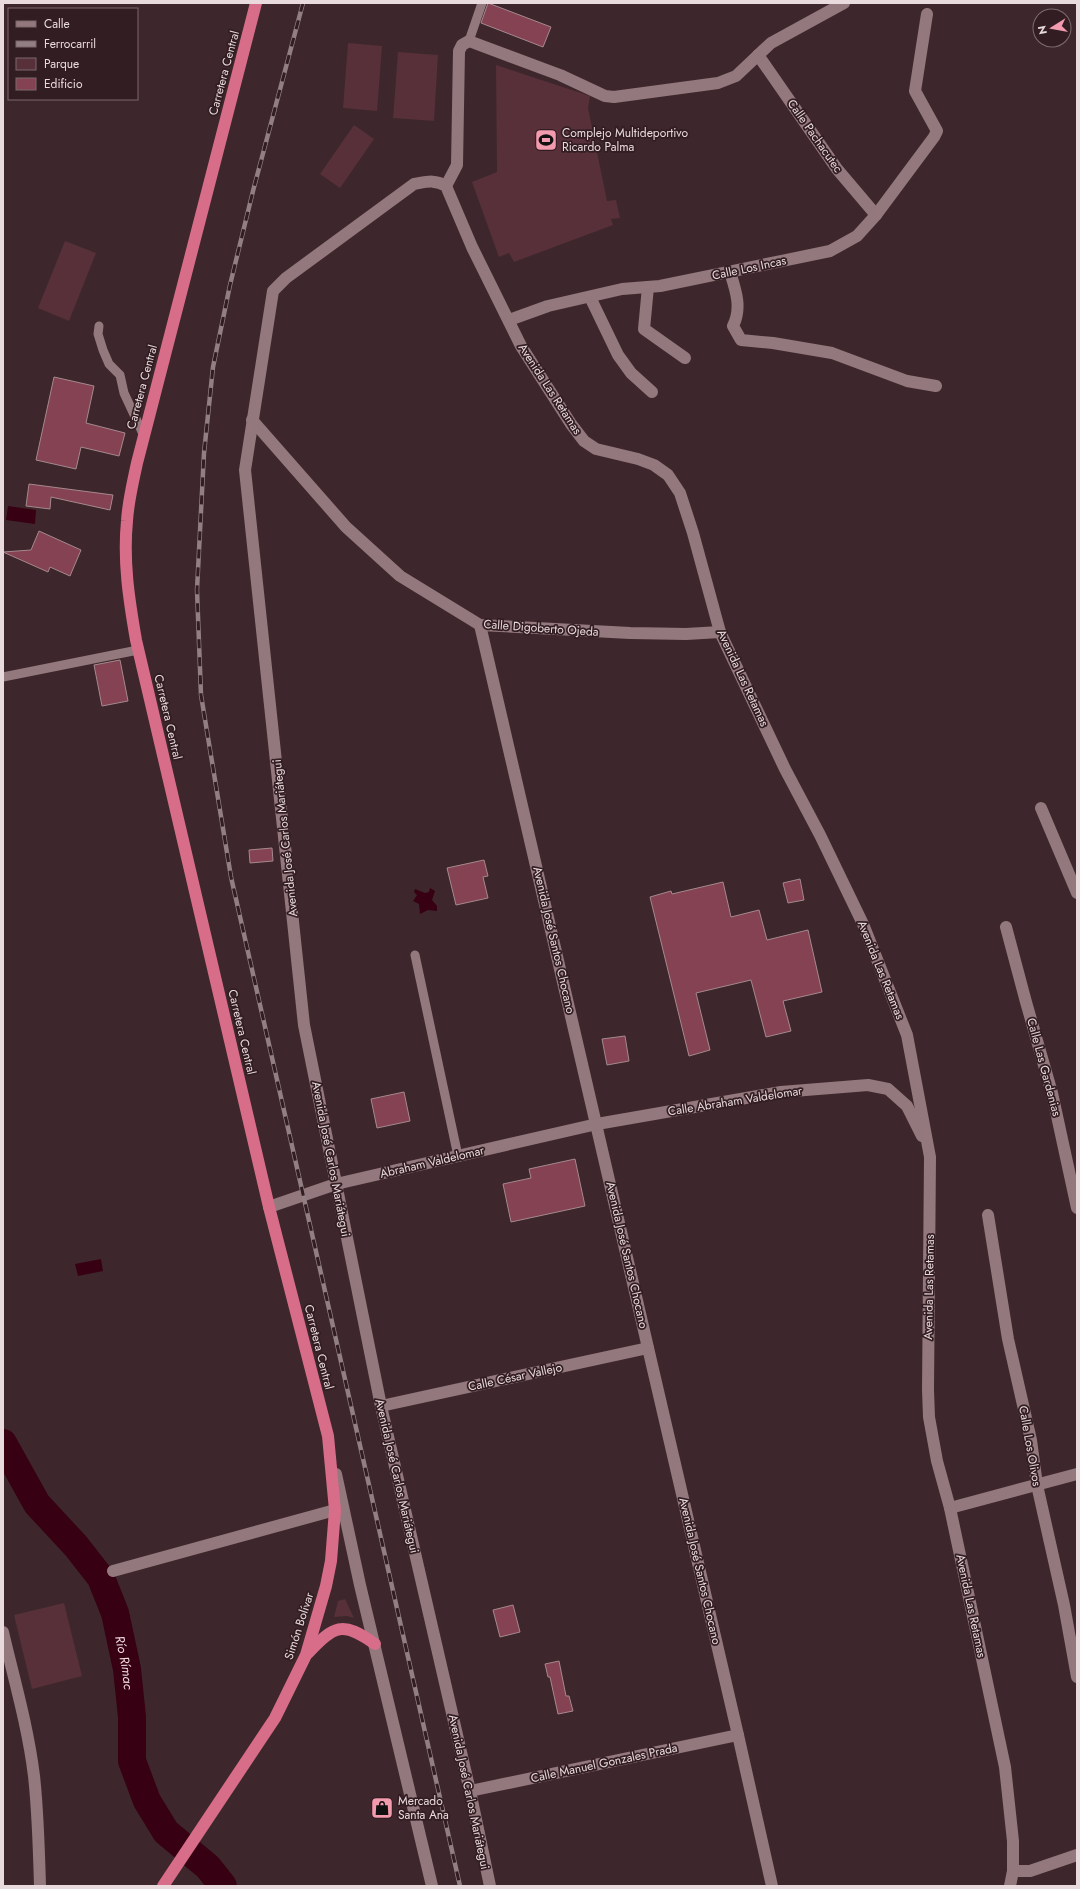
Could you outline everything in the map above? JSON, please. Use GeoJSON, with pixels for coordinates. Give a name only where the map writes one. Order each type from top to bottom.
{"type":"FeatureCollection","features":[{"type":"Feature","properties":{"kind":"highway","name":"Carretera Central"},"geometry":{"type":"LineString","coordinates":[[256,3],[137,463],[127,520],[126,561],[129,602],[138,650],[269,1206],[328,1436]]}},
{"type":"Feature","properties":{"kind":"highway","name":"Simón Bolívar"},"geometry":{"type":"LineString","coordinates":[[164,1885],[275,1718],[306,1655],[326,1586],[330,1561],[335,1510],[328,1436]]}},
{"type":"Feature","properties":{"kind":"highway"},"geometry":{"type":"LineString","coordinates":[[306,1655],[327,1633],[340,1628],[350,1630],[364,1636],[375,1644]]}},
{"type":"Feature","properties":{"kind":"street"},"geometry":{"type":"LineString","coordinates":[[442,184],[457,165],[460,51],[462,46],[469,41],[560,75],[605,96],[614,97],[718,83],[736,76],[771,43],[844,3]]}},
{"type":"Feature","properties":{"kind":"street","name":"Calle Los Incas"},"geometry":{"type":"LineString","coordinates":[[509,320],[548,306],[622,289],[660,286],[830,251],[857,236],[876,215],[934,137],[937,130],[915,91],[927,14]]}},
{"type":"Feature","properties":{"kind":"street","name":"Calle Pachacutec"},"geometry":{"type":"LineString","coordinates":[[758,55],[837,169],[876,215]]}},
{"type":"Feature","properties":{"kind":"street","name":"Avenida José Carlos Mariátegui"},"geometry":{"type":"LineString","coordinates":[[442,184],[430,181],[414,184],[286,278],[273,291],[245,470],[304,1025],[381,1406],[470,1791],[490,1886]]}},
{"type":"Feature","properties":{"kind":"street","name":"Avenida Las Retamas"},"geometry":{"type":"LineString","coordinates":[[442,184],[522,346],[571,424],[584,441],[596,449],[638,459],[654,465],[668,475],[680,493],[693,533],[720,632],[785,769],[820,835],[863,924],[907,1035],[930,1157],[929,1410],[937,1461],[950,1508],[1005,1767],[1013,1841],[1013,1871],[1010,1886]]}},
{"type":"Feature","properties":{"kind":"street"},"geometry":{"type":"LineString","coordinates":[[730,272],[737,293],[738,306],[737,318],[733,326],[741,340],[773,343],[832,353],[907,381],[936,386]]}},
{"type":"Feature","properties":{"kind":"street"},"geometry":{"type":"LineString","coordinates":[[648,287],[644,329],[685,358]]}},
{"type":"Feature","properties":{"kind":"street"},"geometry":{"type":"LineString","coordinates":[[590,296],[618,355],[631,373],[652,392]]}},
{"type":"Feature","properties":{"kind":"street","name":"Calle Digoberto Ojeda"},"geometry":{"type":"LineString","coordinates":[[252,420],[346,527],[400,576],[480,626],[630,633],[686,634],[720,632]]}},
{"type":"Feature","properties":{"kind":"street","name":"Avenida José Santos Chocano"},"geometry":{"type":"LineString","coordinates":[[480,626],[597,1124],[772,1886]]}},
{"type":"Feature","properties":{"kind":"street"},"geometry":{"type":"LineString","coordinates":[[1041,808],[1077,893]]}},
{"type":"Feature","properties":{"kind":"street","name":"Calle Las Gardenias"},"geometry":{"type":"LineString","coordinates":[[1006,927],[1052,1092],[1077,1208]]}},
{"type":"Feature","properties":{"kind":"street","name":"Calle Abraham Valdelomar"},"geometry":{"type":"LineString","coordinates":[[597,1124],[781,1092],[868,1085],[888,1089],[907,1106],[918,1126],[930,1157]]}},
{"type":"Feature","properties":{"kind":"street","name":"Abraham Valdelomar"},"geometry":{"type":"LineString","coordinates":[[269,1206],[336,1184],[597,1124]]}},
{"type":"Feature","properties":{"kind":"street","name":"Calle Los Olivos"},"geometry":{"type":"LineString","coordinates":[[988,1215],[1008,1339],[1032,1440],[1038,1485],[1064,1605],[1077,1677]]}},
{"type":"Feature","properties":{"kind":"street","name":"Calle César Vallejo"},"geometry":{"type":"LineString","coordinates":[[381,1406],[648,1348]]}},
{"type":"Feature","properties":{"kind":"street"},"geometry":{"type":"LineString","coordinates":[[328,1436],[360,1585],[432,1886]]}},
{"type":"Feature","properties":{"kind":"street"},"geometry":{"type":"LineString","coordinates":[[950,1508],[1077,1474]]}},
{"type":"Feature","properties":{"kind":"street"},"geometry":{"type":"LineString","coordinates":[[113,1571],[266,1527],[335,1510]]}},
{"type":"Feature","properties":{"kind":"street"},"geometry":{"type":"LineString","coordinates":[[3,1632],[24,1725],[33,1775],[38,1824],[40,1886]]}},
{"type":"Feature","properties":{"kind":"street","name":"Calle Manuel Gonzales Prada"},"geometry":{"type":"LineString","coordinates":[[470,1791],[738,1735]]}},
{"type":"Feature","properties":{"kind":"street"},"geometry":{"type":"LineString","coordinates":[[1013,1871],[1030,1871],[1077,1855]]}},
{"type":"Feature","properties":{"kind":"lane"},"geometry":{"type":"LineString","coordinates":[[469,41],[482,3]]}},
{"type":"Feature","properties":{"kind":"lane"},"geometry":{"type":"LineString","coordinates":[[100,326],[98,334],[103,350],[109,364],[120,375],[124,394],[144,436]]}},
{"type":"Feature","properties":{"kind":"lane"},"geometry":{"type":"LineString","coordinates":[[3,677],[138,650]]}},
{"type":"Feature","properties":{"kind":"lane"},"geometry":{"type":"LineString","coordinates":[[415,955],[458,1156]]}},
{"type":"Feature","properties":{"kind":"green space"},"geometry":{"type":"Polygon","coordinates":[[[348,43],[382,46],[377,111],[343,108],[348,43]]]}},
{"type":"Feature","properties":{"kind":"green space"},"geometry":{"type":"Polygon","coordinates":[[[398,52],[438,55],[434,121],[393,118],[398,52]]]}},
{"type":"Feature","properties":{"kind":"green space","name":"Complejo Multideportivo Ricardo Palma"},"geometry":{"type":"Polygon","coordinates":[[[496,65],[590,96],[588,108],[607,201],[616,200],[620,218],[611,219],[613,225],[514,262],[509,253],[499,257],[472,182],[497,172],[496,65]]]}},
{"type":"Feature","properties":{"kind":"green space"},"geometry":{"type":"Polygon","coordinates":[[[354,125],[374,139],[340,188],[320,174],[354,125]]]}},
{"type":"Feature","properties":{"kind":"green space"},"geometry":{"type":"Polygon","coordinates":[[[65,241],[96,253],[69,321],[38,308],[65,241]]]}},
{"type":"Feature","properties":{"kind":"green space"},"geometry":{"type":"Polygon","coordinates":[[[345,1599],[354,1618],[347,1616],[334,1617],[338,1601],[345,1599]]]}},
{"type":"Feature","properties":{"kind":"green space"},"geometry":{"type":"Polygon","coordinates":[[[64,1603],[82,1676],[32,1689],[14,1615],[64,1603]]]}},
{"type":"Feature","properties":{"kind":"shaded area"},"geometry":{"type":"Polygon","coordinates":[[[8,506],[36,510],[35,524],[6,520],[8,506]]]}},
{"type":"Feature","properties":{"kind":"shaded area"},"geometry":{"type":"Polygon","coordinates":[[[430,888],[435,891],[432,900],[437,906],[437,911],[428,910],[420,914],[419,904],[413,901],[417,895],[414,892],[415,889],[425,893],[429,892],[430,888]]]}},
{"type":"Feature","properties":{"kind":"shaded area"},"geometry":{"type":"Polygon","coordinates":[[[101,1259],[103,1271],[78,1276],[75,1264],[101,1259]]]}},
{"type":"Feature","properties":{"kind":"building"},"geometry":{"type":"Polygon","coordinates":[[[488,3],[551,27],[543,47],[481,23],[488,3]]]}},
{"type":"Feature","properties":{"kind":"building"},"geometry":{"type":"Polygon","coordinates":[[[54,377],[94,386],[86,423],[125,433],[119,456],[81,447],[76,469],[36,460],[54,377]]]}},
{"type":"Feature","properties":{"kind":"building"},"geometry":{"type":"Polygon","coordinates":[[[29,484],[113,495],[110,510],[51,497],[50,509],[26,506],[29,484]]]}},
{"type":"Feature","properties":{"kind":"building"},"geometry":{"type":"Polygon","coordinates":[[[39,531],[81,550],[70,576],[50,567],[48,572],[3,552],[31,550],[39,531]]]}},
{"type":"Feature","properties":{"kind":"building"},"geometry":{"type":"Polygon","coordinates":[[[120,660],[128,701],[102,706],[94,665],[120,660]]]}},
{"type":"Feature","properties":{"kind":"building"},"geometry":{"type":"Polygon","coordinates":[[[272,848],[273,861],[250,863],[249,850],[272,848]]]}},
{"type":"Feature","properties":{"kind":"building"},"geometry":{"type":"Polygon","coordinates":[[[484,860],[488,876],[483,877],[488,898],[456,905],[447,868],[484,860]]]}},
{"type":"Feature","properties":{"kind":"building"},"geometry":{"type":"Polygon","coordinates":[[[800,879],[804,900],[788,903],[783,883],[800,879]]]}},
{"type":"Feature","properties":{"kind":"building"},"geometry":{"type":"Polygon","coordinates":[[[723,882],[731,917],[759,910],[767,940],[808,930],[822,992],[783,1001],[791,1031],[766,1037],[751,980],[696,993],[710,1050],[689,1056],[650,897],[671,891],[672,894],[723,882]]]}},
{"type":"Feature","properties":{"kind":"building"},"geometry":{"type":"Polygon","coordinates":[[[625,1036],[629,1061],[607,1065],[602,1039],[625,1036]]]}},
{"type":"Feature","properties":{"kind":"building"},"geometry":{"type":"Polygon","coordinates":[[[404,1092],[410,1121],[377,1128],[371,1099],[404,1092]]]}},
{"type":"Feature","properties":{"kind":"building"},"geometry":{"type":"Polygon","coordinates":[[[575,1159],[585,1206],[511,1222],[503,1184],[531,1178],[529,1169],[575,1159]]]}},
{"type":"Feature","properties":{"kind":"building"},"geometry":{"type":"Polygon","coordinates":[[[513,1605],[520,1632],[500,1637],[493,1610],[513,1605]]]}},
{"type":"Feature","properties":{"kind":"building"},"geometry":{"type":"Polygon","coordinates":[[[559,1661],[566,1696],[569,1696],[573,1711],[558,1714],[550,1677],[548,1677],[545,1664],[559,1661]]]}},
{"type":"Feature","properties":{"kind":"waterway","name":"Río Rímac"},"geometry":{"type":"LineString","coordinates":[[3,1443],[37,1504],[76,1546],[101,1578],[115,1613],[127,1669],[132,1717],[132,1761],[147,1801],[166,1832],[208,1867],[223,1886]]}},
{"type":"Feature","properties":{"kind":"railway"},"geometry":{"type":"LineString","coordinates":[[303,3],[253,191],[230,285],[213,367],[204,453],[197,590],[201,695],[231,877],[460,1886]]}},
{"type":"Feature","properties":{"kind":"place","name":"Complejo Multideportivo Ricardo Palma"},"geometry":{"type":"Point","coordinates":[546,140]}},
{"type":"Feature","properties":{"kind":"place","name":"Mercado Santa Ana"},"geometry":{"type":"Point","coordinates":[382,1808]}}]}
